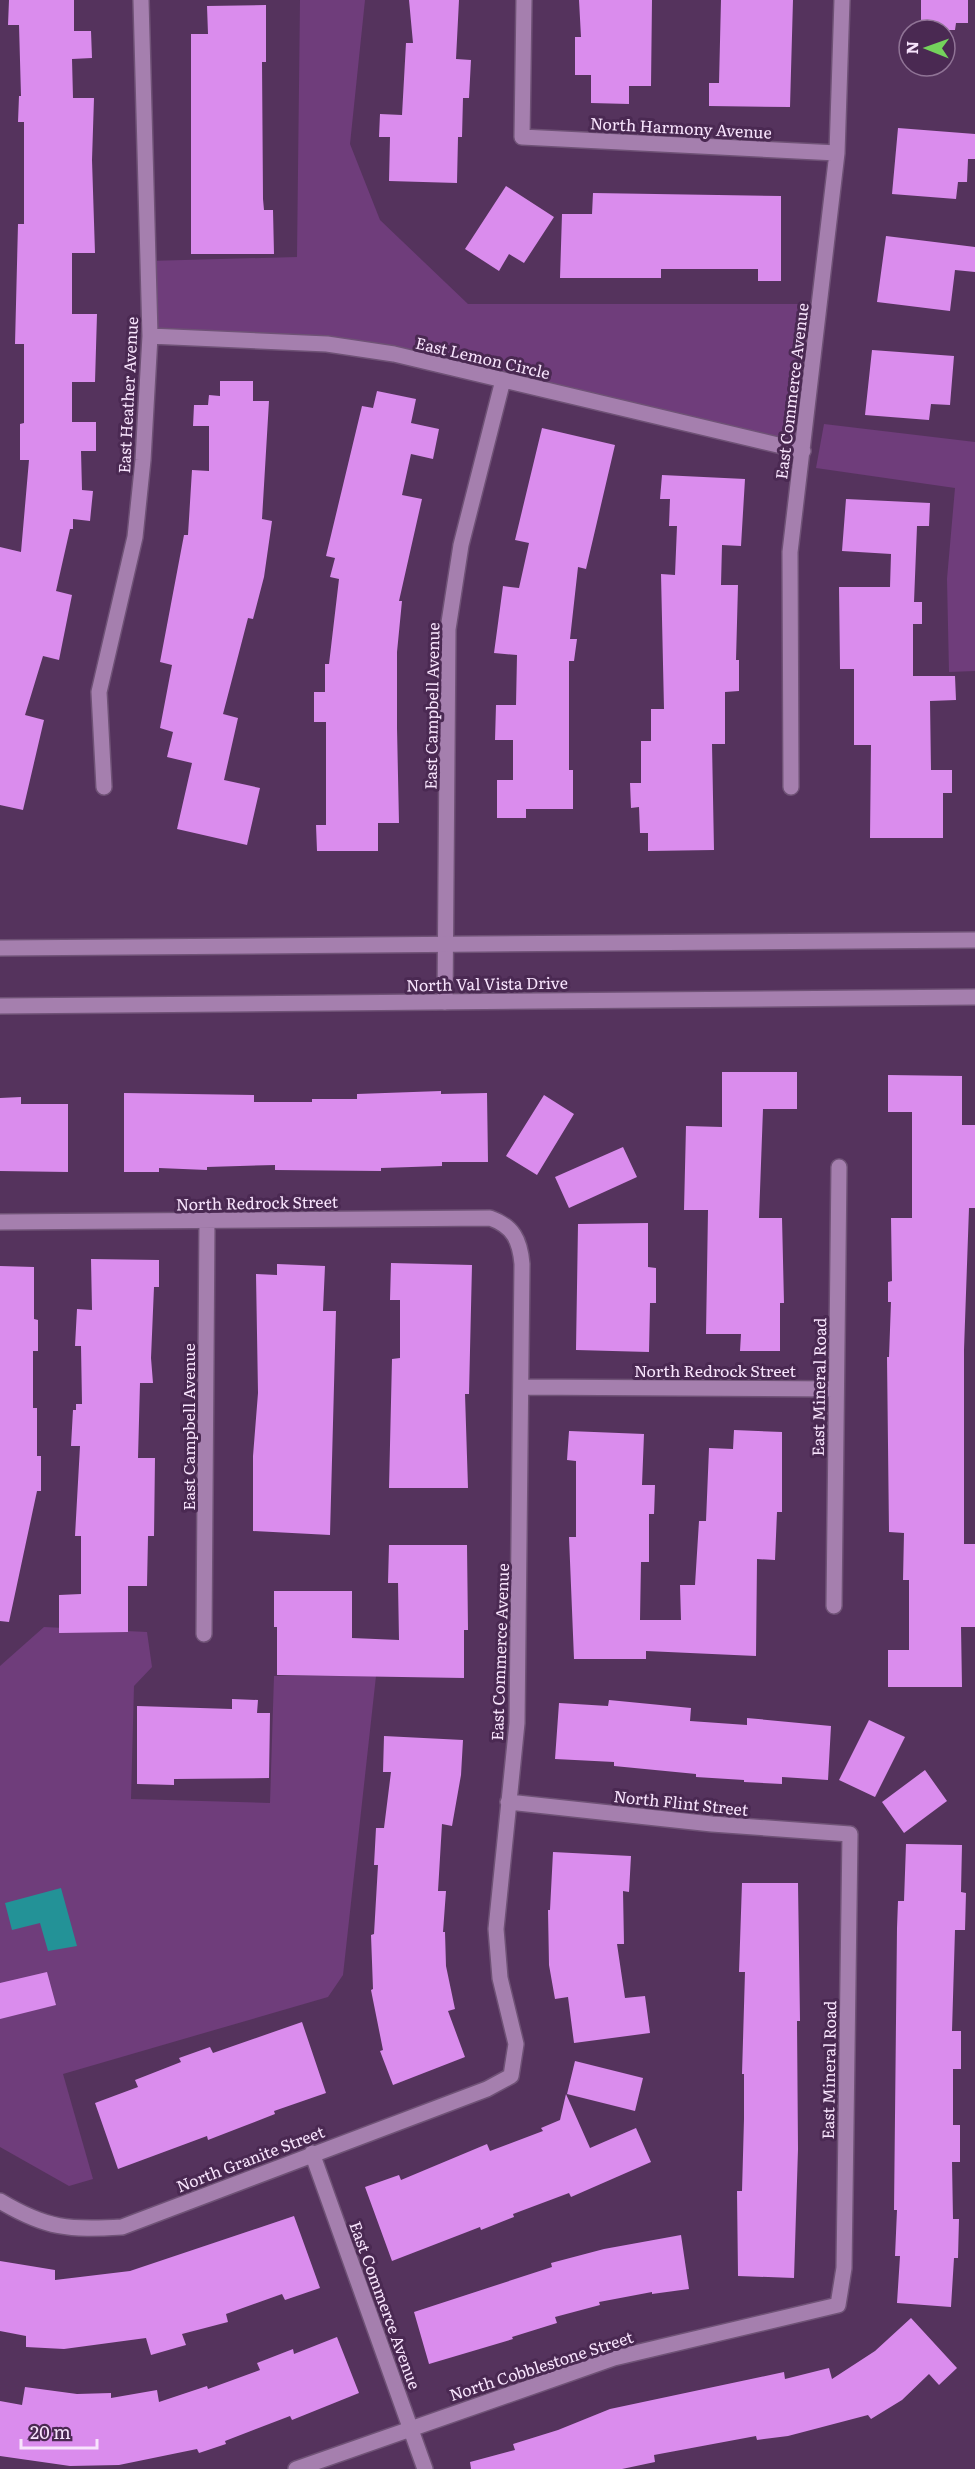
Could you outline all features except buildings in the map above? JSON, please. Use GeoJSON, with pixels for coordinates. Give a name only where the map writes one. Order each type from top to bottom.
{"type":"FeatureCollection","features":[{"type":"Feature","properties":{"kind":"street","name":"East Heather Avenue"},"geometry":{"type":"LineString","coordinates":[[104,787],[99,692],[135,537],[150,336],[141,0]]}},
{"type":"Feature","properties":{"kind":"street","name":"North Harmony Avenue"},"geometry":{"type":"LineString","coordinates":[[524,0],[522,137],[837,153]]}},
{"type":"Feature","properties":{"kind":"street","name":"East Commerce Avenue"},"geometry":{"type":"LineString","coordinates":[[791,787],[789,580],[837,153],[842,0]]}},
{"type":"Feature","properties":{"kind":"street","name":"East Lemon Circle"},"geometry":{"type":"LineString","coordinates":[[150,336],[327,344],[394,354],[803,451]]}},
{"type":"Feature","properties":{"kind":"street","name":"East Campbell Avenue"},"geometry":{"type":"LineString","coordinates":[[445,1002],[448,629],[461,545],[503,380]]}},
{"type":"Feature","properties":{"kind":"street"},"geometry":{"type":"LineString","coordinates":[[0,948],[975,940]]}},
{"type":"Feature","properties":{"kind":"street","name":"North Val Vista Drive"},"geometry":{"type":"LineString","coordinates":[[0,1006],[975,997]]}},
{"type":"Feature","properties":{"kind":"street","name":"East Mineral Road"},"geometry":{"type":"LineString","coordinates":[[834,1606],[839,1167]]}},
{"type":"Feature","properties":{"kind":"street","name":"North Redrock Street"},"geometry":{"type":"LineString","coordinates":[[0,1222],[478,1217],[501,1222],[511,1229]]}},
{"type":"Feature","properties":{"kind":"street","name":"East Campbell Avenue"},"geometry":{"type":"LineString","coordinates":[[204,1634],[207,1220]]}},
{"type":"Feature","properties":{"kind":"street","name":"East Commerce Avenue"},"geometry":{"type":"LineString","coordinates":[[511,1229],[518,1239],[522,1264],[518,1701],[496,1929],[504,2000],[516,2044],[511,2076]]}},
{"type":"Feature","properties":{"kind":"street","name":"North Redrock Street"},"geometry":{"type":"LineString","coordinates":[[521,1387],[836,1389]]}},
{"type":"Feature","properties":{"kind":"street","name":"North Flint Street"},"geometry":{"type":"LineString","coordinates":[[508,1802],[722,1825],[850,1834]]}},
{"type":"Feature","properties":{"kind":"street","name":"East Mineral Road"},"geometry":{"type":"LineString","coordinates":[[838,2305],[844,2268],[850,1834]]}},
{"type":"Feature","properties":{"kind":"street","name":"North Granite Street"},"geometry":{"type":"LineString","coordinates":[[0,2200],[49,2226],[79,2229],[122,2227],[312,2153],[487,2089],[511,2076]]}},
{"type":"Feature","properties":{"kind":"street","name":"East Commerce Avenue"},"geometry":{"type":"LineString","coordinates":[[312,2153],[425,2469]]}},
{"type":"Feature","properties":{"kind":"street","name":"North Cobblestone Street"},"geometry":{"type":"LineString","coordinates":[[296,2469],[614,2358],[838,2305]]}},
{"type":"Feature","properties":{"kind":"shaded area"},"geometry":{"type":"Polygon","coordinates":[[[300,0],[365,0],[350,144],[380,220],[468,304],[820,304],[803,451],[394,354],[150,336],[148,261],[297,257],[300,0]]]}},
{"type":"Feature","properties":{"kind":"shaded area"},"geometry":{"type":"Polygon","coordinates":[[[824,424],[975,442],[975,671],[949,672],[947,579],[955,488],[816,468],[824,424]]]}},
{"type":"Feature","properties":{"kind":"shaded area"},"geometry":{"type":"Polygon","coordinates":[[[44,1627],[147,1632],[152,1667],[134,1686],[131,1799],[270,1803],[274,1676],[376,1676],[343,1975],[328,1997],[63,2074],[93,2179],[69,2186],[0,2147],[0,1666],[44,1627]]]}},
{"type":"Feature","properties":{"kind":"shaded area"},"geometry":{"type":"Polygon","coordinates":[[[61,1888],[77,1946],[48,1951],[40,1923],[12,1930],[5,1903],[61,1888]]]}}]}
